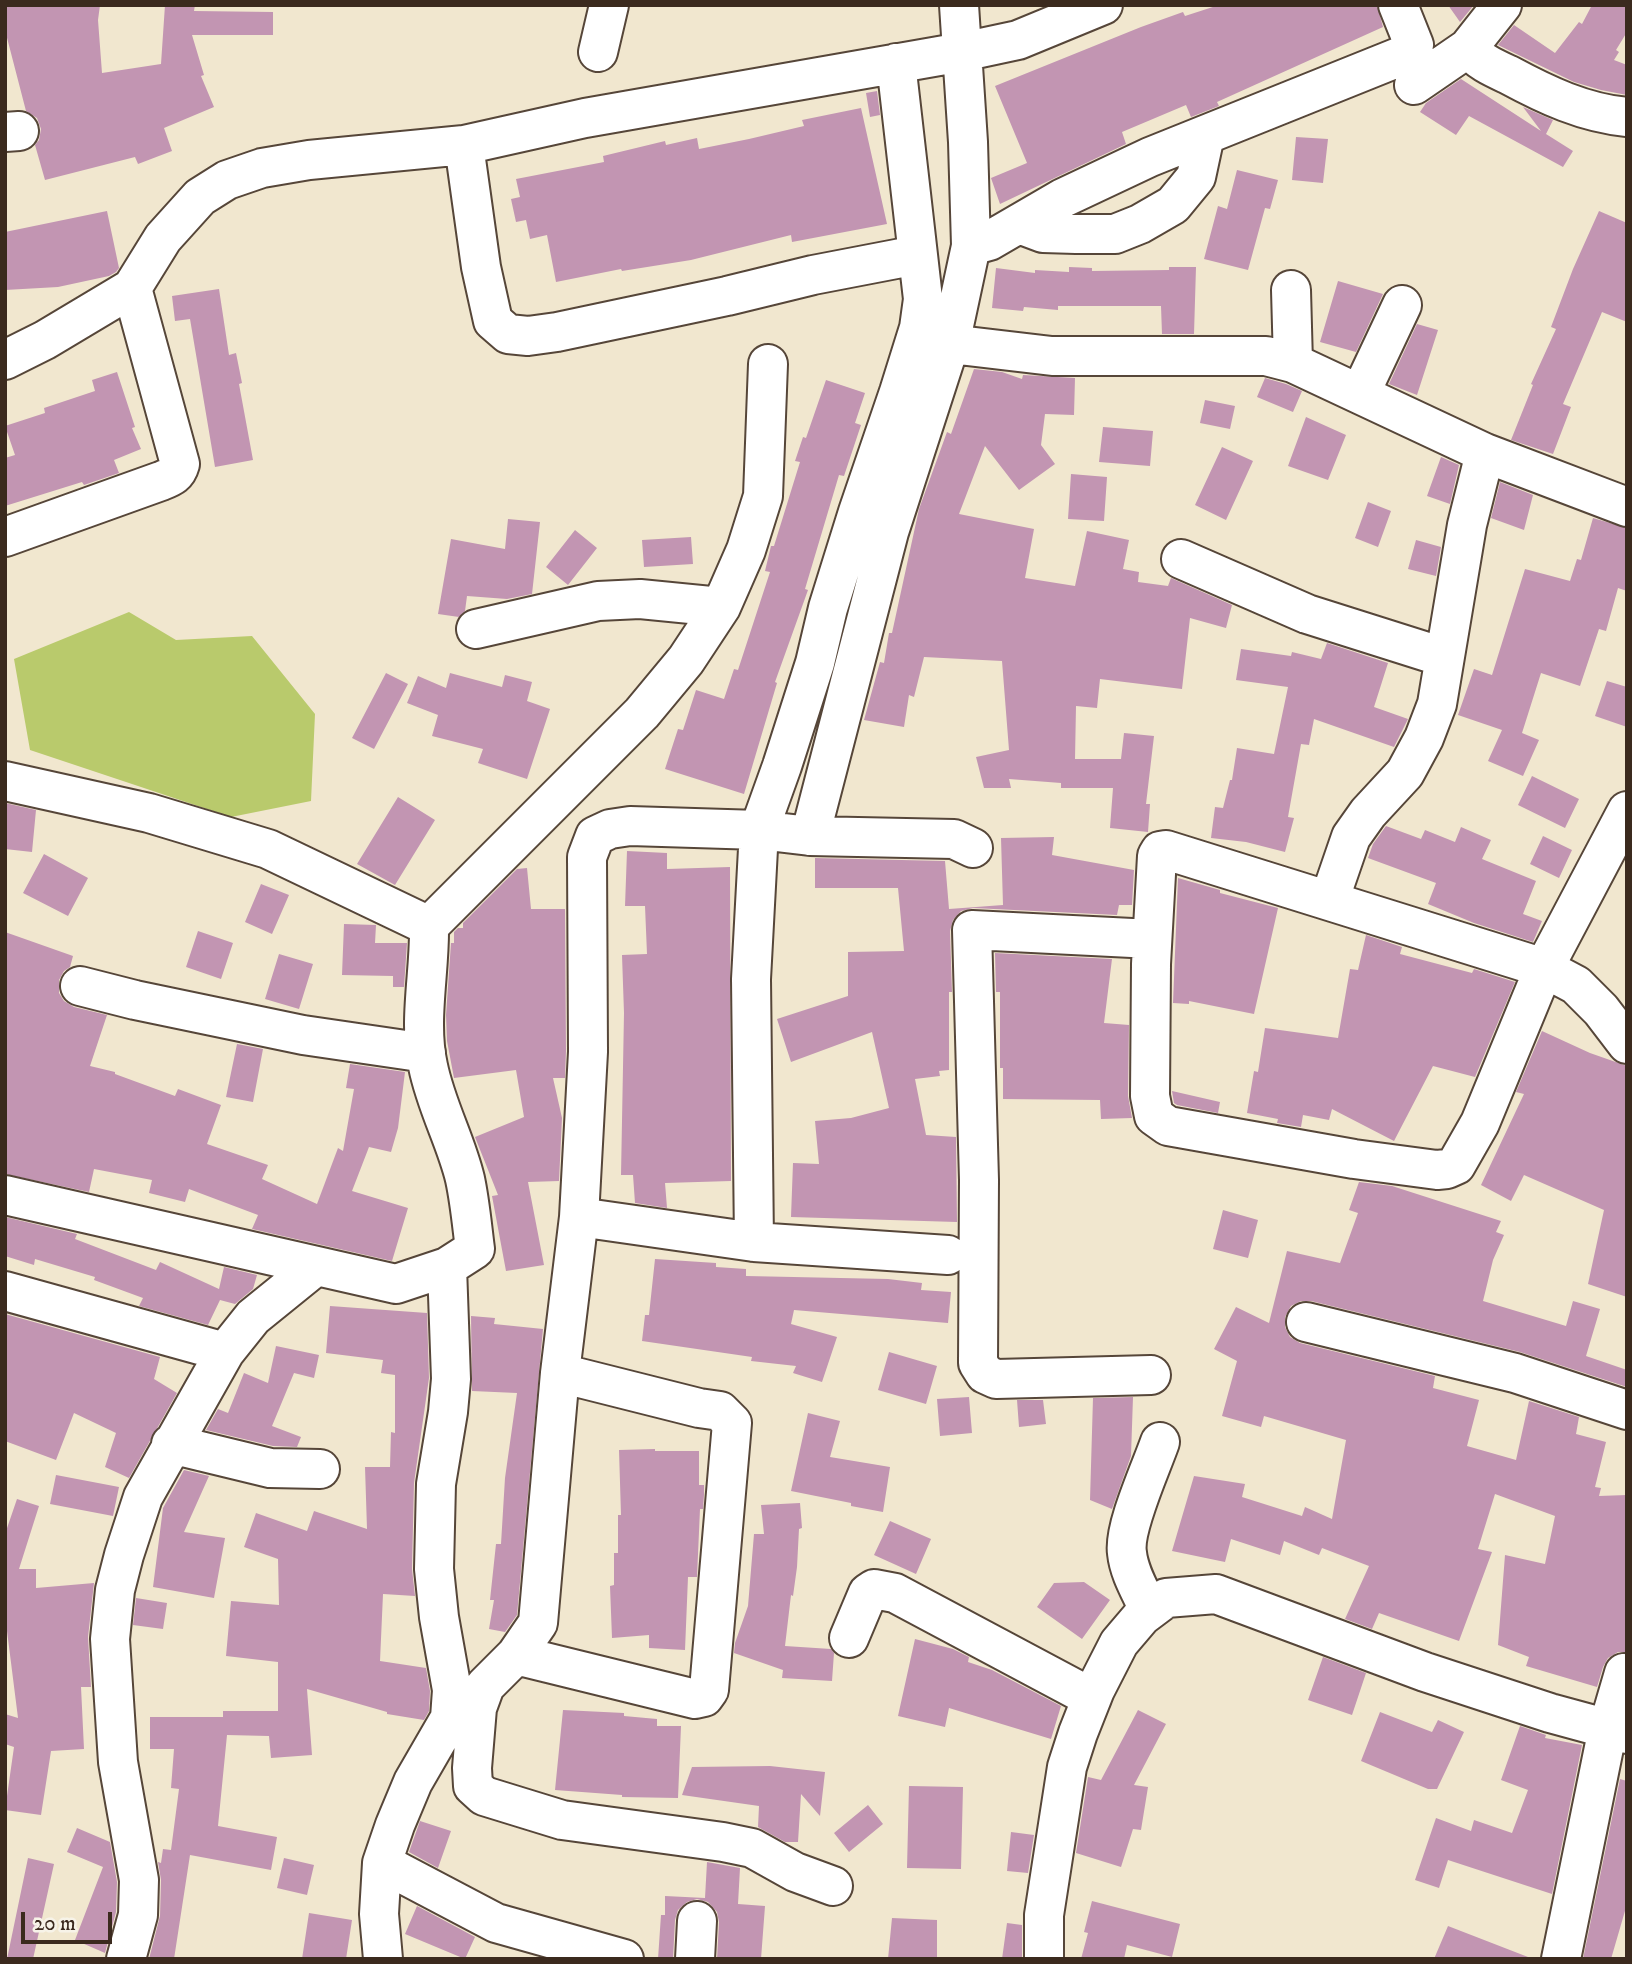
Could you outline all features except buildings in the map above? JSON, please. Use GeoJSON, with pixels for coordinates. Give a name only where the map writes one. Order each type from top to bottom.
{"type":"FeatureCollection","features":[{"type":"Feature","properties":{"kind":"street"},"geometry":{"type":"LineString","coordinates":[[598,52],[608,5]]}},
{"type":"Feature","properties":{"kind":"street"},"geometry":{"type":"LineString","coordinates":[[810,836],[889,532],[950,344],[971,246],[968,142],[959,5]]}},
{"type":"Feature","properties":{"kind":"street"},"geometry":{"type":"LineString","coordinates":[[5,360],[45,340],[132,288],[163,238],[200,197],[228,180],[261,168],[309,160],[464,145],[585,118],[962,52],[1018,40],[1103,5]]}},
{"type":"Feature","properties":{"kind":"street"},"geometry":{"type":"LineString","coordinates":[[971,246],[989,241],[1063,198],[1150,157],[1409,53],[1414,45],[1398,5]]}},
{"type":"Feature","properties":{"kind":"street"},"geometry":{"type":"LineString","coordinates":[[1414,85],[1468,48],[1502,5]]}},
{"type":"Feature","properties":{"kind":"street"},"geometry":{"type":"LineString","coordinates":[[1468,48],[1474,56],[1493,67],[1553,97],[1601,113],[1627,117]]}},
{"type":"Feature","properties":{"kind":"street"},"geometry":{"type":"LineString","coordinates":[[754,1242],[751,992],[759,831],[814,663],[831,596],[919,328],[923,299],[896,63]]}},
{"type":"Feature","properties":{"kind":"street"},"geometry":{"type":"LineString","coordinates":[[1019,224],[1043,233],[1115,234],[1140,224],[1173,205],[1196,177],[1205,135]]}},
{"type":"Feature","properties":{"kind":"street"},"geometry":{"type":"LineString","coordinates":[[464,145],[481,267],[494,321],[508,334],[527,336],[556,332],[813,275],[917,255]]}},
{"type":"Feature","properties":{"kind":"street"},"geometry":{"type":"LineString","coordinates":[[5,537],[173,477],[178,470],[180,464],[132,288]]}},
{"type":"Feature","properties":{"kind":"street"},"geometry":{"type":"LineString","coordinates":[[1291,290],[1293,363]]}},
{"type":"Feature","properties":{"kind":"street"},"geometry":{"type":"LineString","coordinates":[[1360,394],[1402,305]]}},
{"type":"Feature","properties":{"kind":"street"},"geometry":{"type":"LineString","coordinates":[[5,337],[45,340]]}},
{"type":"Feature","properties":{"kind":"street"},"geometry":{"type":"LineString","coordinates":[[950,344],[1052,356],[1266,356],[1293,363],[1485,453],[1627,507]]}},
{"type":"Feature","properties":{"kind":"street"},"geometry":{"type":"LineString","coordinates":[[5,1195],[396,1284],[447,1267],[475,1249],[465,1179],[437,1102],[427,1064],[424,996],[429,926],[642,713],[686,660],[721,607],[746,550],[763,496],[768,364]]}},
{"type":"Feature","properties":{"kind":"street"},"geometry":{"type":"LineString","coordinates":[[1329,901],[1351,837],[1368,813],[1405,773],[1424,738],[1437,704],[1467,524],[1485,453]]}},
{"type":"Feature","properties":{"kind":"street"},"geometry":{"type":"LineString","coordinates":[[1181,559],[1307,614],[1443,657]]}},
{"type":"Feature","properties":{"kind":"street"},"geometry":{"type":"LineString","coordinates":[[476,629],[598,601],[640,599],[721,607]]}},
{"type":"Feature","properties":{"kind":"street"},"geometry":{"type":"LineString","coordinates":[[5,780],[149,813],[268,849],[429,926]]}},
{"type":"Feature","properties":{"kind":"street"},"geometry":{"type":"LineString","coordinates":[[1627,811],[1544,968],[1480,1123],[1456,1165],[1447,1170],[1437,1170],[1354,1159],[1168,1126],[1154,1116],[1150,1096],[1152,939],[1157,856],[1160,851],[1166,850],[1544,968],[1576,985],[1601,1010],[1627,1044]]}},
{"type":"Feature","properties":{"kind":"street"},"geometry":{"type":"LineString","coordinates":[[833,1886],[796,1872],[752,1848],[562,1820],[484,1796],[473,1786],[477,1708],[485,1686],[516,1655],[538,1623],[560,1373],[579,1216],[588,1052],[587,857],[595,836],[610,829],[630,826],[759,831],[810,836],[954,839],[973,848]]}},
{"type":"Feature","properties":{"kind":"street"},"geometry":{"type":"LineString","coordinates":[[1151,1375],[996,1379],[985,1374],[978,1363],[979,1180],[972,930],[1152,939]]}},
{"type":"Feature","properties":{"kind":"street"},"geometry":{"type":"LineString","coordinates":[[80,986],[303,1035],[426,1053]]}},
{"type":"Feature","properties":{"kind":"street"},"geometry":{"type":"LineString","coordinates":[[579,1216],[754,1242],[948,1255]]}},
{"type":"Feature","properties":{"kind":"street"},"geometry":{"type":"LineString","coordinates":[[126,1959],[138,1915],[139,1880],[118,1762],[110,1639],[115,1590],[124,1555],[143,1497],[225,1352],[253,1317],[316,1266]]}},
{"type":"Feature","properties":{"kind":"street"},"geometry":{"type":"LineString","coordinates":[[383,1959],[379,1914],[382,1863],[413,1782],[450,1718],[452,1690],[439,1617],[434,1569],[436,1484],[451,1379],[447,1267]]}},
{"type":"Feature","properties":{"kind":"street"},"geometry":{"type":"LineString","coordinates":[[5,1291],[225,1352]]}},
{"type":"Feature","properties":{"kind":"street"},"geometry":{"type":"LineString","coordinates":[[1306,1322],[1515,1373],[1627,1410]]}},
{"type":"Feature","properties":{"kind":"street"},"geometry":{"type":"LineString","coordinates":[[516,1655],[695,1699],[704,1697],[709,1690],[732,1423],[720,1411],[560,1373]]}},
{"type":"Feature","properties":{"kind":"street"},"geometry":{"type":"LineString","coordinates":[[1149,1610],[1131,1569],[1126,1549],[1133,1517],[1160,1442]]}},
{"type":"Feature","properties":{"kind":"street"},"geometry":{"type":"LineString","coordinates":[[171,1444],[270,1468],[320,1469]]}},
{"type":"Feature","properties":{"kind":"street"},"geometry":{"type":"LineString","coordinates":[[849,1638],[868,1592],[874,1589],[895,1592],[1091,1698]]}},
{"type":"Feature","properties":{"kind":"street"},"geometry":{"type":"LineString","coordinates":[[1044,1959],[1044,1915],[1068,1767],[1091,1698],[1119,1643],[1149,1610],[1166,1598],[1216,1594],[1425,1672],[1550,1713],[1617,1731]]}},
{"type":"Feature","properties":{"kind":"street"},"geometry":{"type":"LineString","coordinates":[[1561,1959],[1617,1731],[1624,1673]]}},
{"type":"Feature","properties":{"kind":"street"},"geometry":{"type":"LineString","coordinates":[[382,1863],[496,1923],[624,1959]]}},
{"type":"Feature","properties":{"kind":"street"},"geometry":{"type":"LineString","coordinates":[[695,1959],[697,1921]]}},
{"type":"Feature","properties":{"kind":"green space"},"geometry":{"type":"Polygon","coordinates":[[[129,612],[176,640],[252,636],[315,714],[311,801],[231,817],[30,750],[14,659],[129,612]]]}}]}
